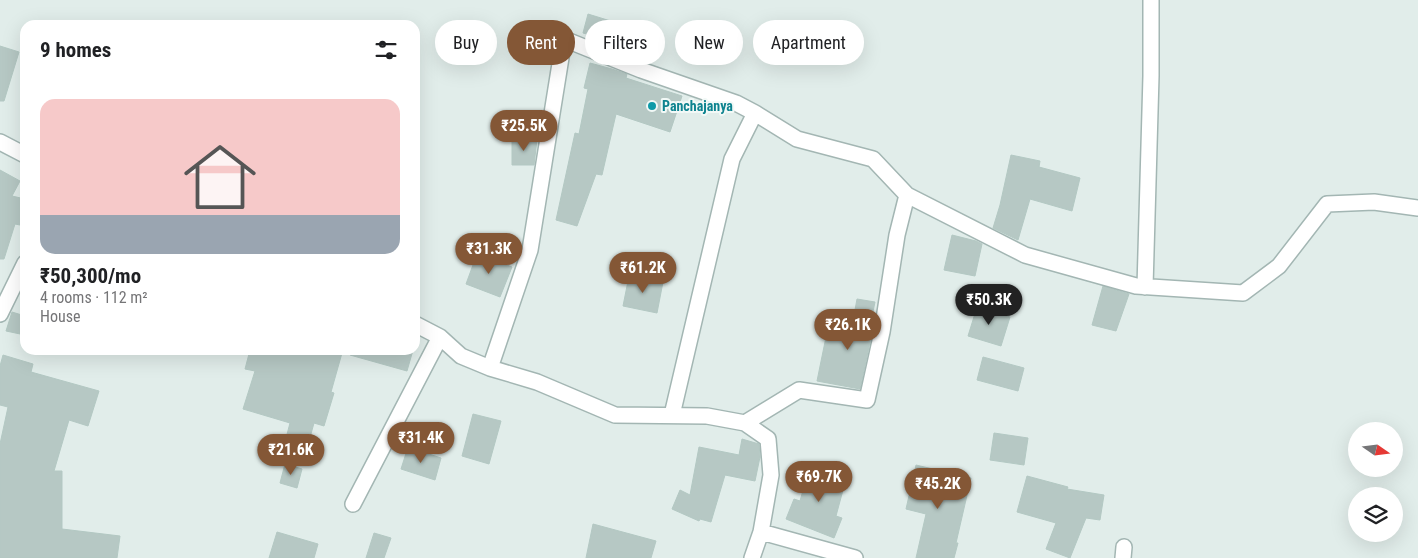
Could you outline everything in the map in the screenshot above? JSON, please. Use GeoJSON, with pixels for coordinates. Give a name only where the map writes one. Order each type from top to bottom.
{"type":"FeatureCollection","features":[{"type":"Feature","properties":{"kind":"street"},"geometry":{"type":"LineString","coordinates":[[1145,287],[1151,76],[1151,0]]}},
{"type":"Feature","properties":{"kind":"street"},"geometry":{"type":"LineString","coordinates":[[490,368],[530,250],[564,38],[641,70],[736,103],[797,139],[872,159],[907,195],[1025,255],[1136,286],[1243,293],[1279,266],[1327,204],[1374,202],[1418,208]]}},
{"type":"Feature","properties":{"kind":"street"},"geometry":{"type":"LineString","coordinates":[[672,416],[732,159],[755,113]]}},
{"type":"Feature","properties":{"kind":"street"},"geometry":{"type":"LineString","coordinates":[[0,142],[20,152]]}},
{"type":"Feature","properties":{"kind":"street"},"geometry":{"type":"LineString","coordinates":[[745,423],[799,390],[867,400],[882,332],[898,235],[907,195]]}},
{"type":"Feature","properties":{"kind":"street"},"geometry":{"type":"LineString","coordinates":[[0,314],[20,273]]}},
{"type":"Feature","properties":{"kind":"street"},"geometry":{"type":"LineString","coordinates":[[420,327],[440,337],[461,356],[490,368],[537,382],[616,414],[707,416],[745,423],[768,439],[771,475],[761,532],[752,558]]}},
{"type":"Feature","properties":{"kind":"street"},"geometry":{"type":"LineString","coordinates":[[354,504],[440,337]]}},
{"type":"Feature","properties":{"kind":"street"},"geometry":{"type":"LineString","coordinates":[[761,532],[855,558]]}},
{"type":"Feature","properties":{"kind":"building"},"geometry":{"type":"Polygon","coordinates":[[[588,14],[607,20],[586,20],[588,14]]]}},
{"type":"Feature","properties":{"kind":"building"},"geometry":{"type":"Polygon","coordinates":[[[0,46],[19,52],[4,101],[0,101],[0,46]]]}},
{"type":"Feature","properties":{"kind":"building"},"geometry":{"type":"Polygon","coordinates":[[[590,65],[597,65],[627,74],[626,78],[682,96],[670,132],[616,114],[602,175],[596,174],[577,226],[556,220],[575,133],[579,134],[588,89],[584,88],[590,65]]]}},
{"type":"Feature","properties":{"kind":"building"},"geometry":{"type":"Polygon","coordinates":[[[512,140],[537,140],[534,165],[512,165],[512,140]]]}},
{"type":"Feature","properties":{"kind":"building"},"geometry":{"type":"Polygon","coordinates":[[[1011,155],[1040,161],[1039,167],[1080,178],[1072,211],[1030,199],[1018,240],[993,228],[1011,155]]]}},
{"type":"Feature","properties":{"kind":"building"},"geometry":{"type":"Polygon","coordinates":[[[0,170],[20,181],[12,196],[20,198],[20,225],[15,224],[4,259],[0,259],[0,170]]]}},
{"type":"Feature","properties":{"kind":"building"},"geometry":{"type":"Polygon","coordinates":[[[952,235],[982,244],[975,276],[944,270],[952,235]]]}},
{"type":"Feature","properties":{"kind":"building"},"geometry":{"type":"Polygon","coordinates":[[[477,254],[512,267],[500,297],[466,284],[477,254]]]}},
{"type":"Feature","properties":{"kind":"building"},"geometry":{"type":"Polygon","coordinates":[[[629,276],[663,282],[657,313],[623,306],[629,276]]]}},
{"type":"Feature","properties":{"kind":"building"},"geometry":{"type":"Polygon","coordinates":[[[1103,286],[1129,294],[1116,331],[1092,325],[1103,286]]]}},
{"type":"Feature","properties":{"kind":"building"},"geometry":{"type":"Polygon","coordinates":[[[857,299],[875,302],[868,336],[871,337],[860,389],[817,381],[827,332],[850,337],[857,299]]]}},
{"type":"Feature","properties":{"kind":"building"},"geometry":{"type":"Polygon","coordinates":[[[977,307],[1010,317],[1001,346],[968,336],[977,307]]]}},
{"type":"Feature","properties":{"kind":"building"},"geometry":{"type":"Polygon","coordinates":[[[12,312],[20,314],[20,334],[6,331],[12,312]]]}},
{"type":"Feature","properties":{"kind":"building"},"geometry":{"type":"Polygon","coordinates":[[[3,355],[33,364],[31,372],[99,391],[88,426],[69,420],[54,471],[62,471],[62,529],[120,536],[117,558],[0,558],[0,444],[8,407],[0,405],[0,366],[3,355]]]}},
{"type":"Feature","properties":{"kind":"building"},"geometry":{"type":"Polygon","coordinates":[[[249,355],[341,355],[331,392],[334,393],[324,426],[314,423],[304,459],[282,453],[290,423],[243,409],[255,371],[245,369],[249,355]]]}},
{"type":"Feature","properties":{"kind":"building"},"geometry":{"type":"Polygon","coordinates":[[[350,355],[412,355],[407,371],[350,355]]]}},
{"type":"Feature","properties":{"kind":"building"},"geometry":{"type":"Polygon","coordinates":[[[983,357],[1024,368],[1018,391],[977,380],[983,357]]]}},
{"type":"Feature","properties":{"kind":"building"},"geometry":{"type":"Polygon","coordinates":[[[473,414],[501,421],[489,464],[462,456],[473,414]]]}},
{"type":"Feature","properties":{"kind":"building"},"geometry":{"type":"Polygon","coordinates":[[[994,433],[1028,438],[1024,465],[990,460],[994,433]]]}},
{"type":"Feature","properties":{"kind":"building"},"geometry":{"type":"Polygon","coordinates":[[[742,439],[759,444],[760,457],[755,481],[725,475],[711,522],[700,519],[699,521],[672,509],[680,490],[690,495],[699,447],[739,455],[742,439]]]}},
{"type":"Feature","properties":{"kind":"building"},"geometry":{"type":"Polygon","coordinates":[[[408,447],[441,458],[435,480],[401,469],[408,447]]]}},
{"type":"Feature","properties":{"kind":"building"},"geometry":{"type":"Polygon","coordinates":[[[285,464],[302,469],[297,488],[280,483],[285,464]]]}},
{"type":"Feature","properties":{"kind":"building"},"geometry":{"type":"Polygon","coordinates":[[[916,465],[971,478],[954,558],[916,558],[926,514],[906,509],[916,465]]]}},
{"type":"Feature","properties":{"kind":"building"},"geometry":{"type":"Polygon","coordinates":[[[809,469],[846,479],[836,516],[842,518],[834,538],[786,519],[794,499],[800,501],[809,469]]]}},
{"type":"Feature","properties":{"kind":"building"},"geometry":{"type":"Polygon","coordinates":[[[1027,476],[1068,487],[1067,489],[1104,495],[1100,520],[1086,518],[1070,558],[1046,549],[1056,523],[1017,512],[1027,476]]]}},
{"type":"Feature","properties":{"kind":"building"},"geometry":{"type":"Polygon","coordinates":[[[593,524],[656,541],[651,558],[586,558],[593,524]]]}},
{"type":"Feature","properties":{"kind":"building"},"geometry":{"type":"Polygon","coordinates":[[[277,532],[318,544],[314,558],[269,558],[277,532]]]}},
{"type":"Feature","properties":{"kind":"building"},"geometry":{"type":"Polygon","coordinates":[[[374,533],[391,538],[384,558],[366,558],[374,533]]]}},
{"type":"Feature","properties":{"kind":"place","name":"Panchajanya"},"geometry":{"type":"Point","coordinates":[652,106]}}]}
